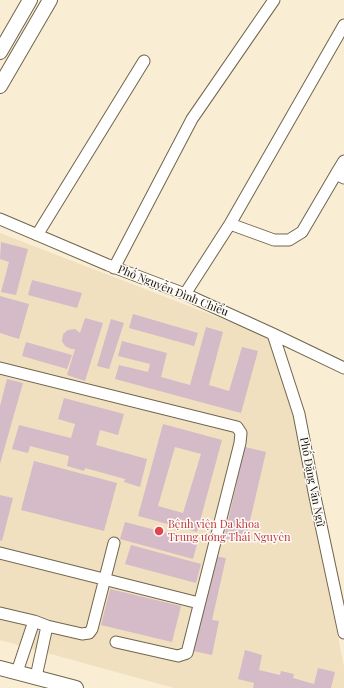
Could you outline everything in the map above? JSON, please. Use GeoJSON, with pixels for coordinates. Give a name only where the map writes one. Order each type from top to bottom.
{"type":"FeatureCollection","features":[{"type":"Feature","properties":{"kind":"main road"},"geometry":{"type":"LineString","coordinates":[[1,49],[30,0]]}},
{"type":"Feature","properties":{"kind":"main road"},"geometry":{"type":"LineString","coordinates":[[0,86],[50,0]]}},
{"type":"Feature","properties":{"kind":"main road"},"geometry":{"type":"LineString","coordinates":[[0,668],[76,688]]}},
{"type":"Feature","properties":{"kind":"street"},"geometry":{"type":"LineString","coordinates":[[114,268],[192,119],[274,0]]}},
{"type":"Feature","properties":{"kind":"street"},"geometry":{"type":"LineString","coordinates":[[185,294],[230,224],[344,25]]}},
{"type":"Feature","properties":{"kind":"street"},"geometry":{"type":"LineString","coordinates":[[37,235],[144,61]]}},
{"type":"Feature","properties":{"kind":"street"},"geometry":{"type":"LineString","coordinates":[[230,224],[274,240],[289,240],[302,232],[340,176],[344,161]]}},
{"type":"Feature","properties":{"kind":"street","name":"Phố Nguyễn Đình Chiểu"},"geometry":{"type":"LineString","coordinates":[[0,218],[114,268],[185,294],[344,368]]}},
{"type":"Feature","properties":{"kind":"street","name":"Phố Đặng Văn Ngữ"},"geometry":{"type":"LineString","coordinates":[[273,334],[299,414],[344,633]]}},
{"type":"Feature","properties":{"kind":"street"},"geometry":{"type":"LineString","coordinates":[[0,368],[237,427],[241,433],[240,443],[186,653],[178,656],[116,642]]}},
{"type":"Feature","properties":{"kind":"street"},"geometry":{"type":"LineString","coordinates":[[0,613],[82,634],[88,633],[92,629],[114,543]]}},
{"type":"Feature","properties":{"kind":"street"},"geometry":{"type":"LineString","coordinates":[[0,553],[199,603]]}},
{"type":"Feature","properties":{"kind":"street"},"geometry":{"type":"LineString","coordinates":[[17,672],[34,621]]}},
{"type":"Feature","properties":{"kind":"street"},"geometry":{"type":"LineString","coordinates":[[36,677],[47,626]]}},
{"type":"Feature","properties":{"kind":"shaded area","name":"Bệnh viện Đa khoa Trung ương Thái Nguyên"},"geometry":{"type":"Polygon","coordinates":[[[0,233],[269,337],[296,422],[344,667],[344,688],[174,688],[0,640],[0,233]]]}},
{"type":"Feature","properties":{"kind":"building"},"geometry":{"type":"Polygon","coordinates":[[[1,242],[28,249],[16,295],[1,292],[9,262],[0,259],[1,242]]]}},
{"type":"Feature","properties":{"kind":"building"},"geometry":{"type":"Polygon","coordinates":[[[32,280],[82,293],[77,308],[28,295],[32,280]]]}},
{"type":"Feature","properties":{"kind":"building"},"geometry":{"type":"Polygon","coordinates":[[[0,296],[29,304],[19,339],[0,333],[0,296]]]}},
{"type":"Feature","properties":{"kind":"building"},"geometry":{"type":"Polygon","coordinates":[[[133,314],[198,333],[194,346],[129,328],[133,314]]]}},
{"type":"Feature","properties":{"kind":"building"},"geometry":{"type":"Polygon","coordinates":[[[85,318],[103,323],[85,381],[67,375],[75,349],[65,346],[62,341],[63,334],[68,330],[75,329],[80,333],[85,318]]]}},
{"type":"Feature","properties":{"kind":"building"},"geometry":{"type":"Polygon","coordinates":[[[111,319],[124,323],[109,369],[97,366],[111,319]]]}},
{"type":"Feature","properties":{"kind":"building"},"geometry":{"type":"Polygon","coordinates":[[[206,327],[223,332],[209,385],[229,391],[242,347],[258,351],[241,413],[115,379],[119,365],[148,372],[150,364],[118,356],[122,341],[167,353],[161,377],[190,385],[206,327]]]}},
{"type":"Feature","properties":{"kind":"building"},"geometry":{"type":"Polygon","coordinates":[[[26,342],[72,355],[67,369],[22,356],[26,342]]]}},
{"type":"Feature","properties":{"kind":"building"},"geometry":{"type":"Polygon","coordinates":[[[7,379],[23,383],[0,464],[0,406],[7,379]]]}},
{"type":"Feature","properties":{"kind":"building"},"geometry":{"type":"Polygon","coordinates":[[[64,398],[124,414],[118,435],[100,430],[96,445],[147,459],[140,487],[124,482],[125,479],[85,468],[84,471],[67,466],[69,456],[30,446],[28,453],[12,449],[19,425],[71,438],[75,424],[58,419],[64,398]]]}},
{"type":"Feature","properties":{"kind":"building"},"geometry":{"type":"Polygon","coordinates":[[[163,424],[222,440],[197,532],[138,516],[163,424]],[[175,447],[158,506],[183,513],[201,454],[175,447]]]}},
{"type":"Feature","properties":{"kind":"building"},"geometry":{"type":"Polygon","coordinates":[[[245,447],[266,452],[245,542],[224,538],[245,447]]]}},
{"type":"Feature","properties":{"kind":"building"},"geometry":{"type":"Polygon","coordinates":[[[34,461],[117,483],[104,531],[21,510],[34,461]]]}},
{"type":"Feature","properties":{"kind":"building"},"geometry":{"type":"Polygon","coordinates":[[[0,495],[13,498],[2,541],[0,540],[0,495]]]}},
{"type":"Feature","properties":{"kind":"building"},"geometry":{"type":"Polygon","coordinates":[[[125,522],[198,541],[193,559],[120,539],[125,522]]]}},
{"type":"Feature","properties":{"kind":"building"},"geometry":{"type":"Polygon","coordinates":[[[131,545],[201,564],[196,583],[125,564],[131,545]]]}},
{"type":"Feature","properties":{"kind":"building"},"geometry":{"type":"Polygon","coordinates":[[[214,556],[226,558],[212,620],[219,621],[212,655],[193,651],[214,556]]]}},
{"type":"Feature","properties":{"kind":"building"},"geometry":{"type":"Polygon","coordinates":[[[110,589],[181,606],[172,642],[101,625],[110,589]]]}},
{"type":"Feature","properties":{"kind":"building"},"geometry":{"type":"Polygon","coordinates":[[[245,650],[262,655],[259,670],[280,675],[281,671],[294,674],[293,678],[314,684],[318,668],[335,672],[331,688],[253,688],[254,683],[238,679],[245,650]]]}},
{"type":"Feature","properties":{"kind":"place","name":"Bệnh viện Đa khoa Trung ương Thái Nguyên"},"geometry":{"type":"Point","coordinates":[159,531]}}]}
